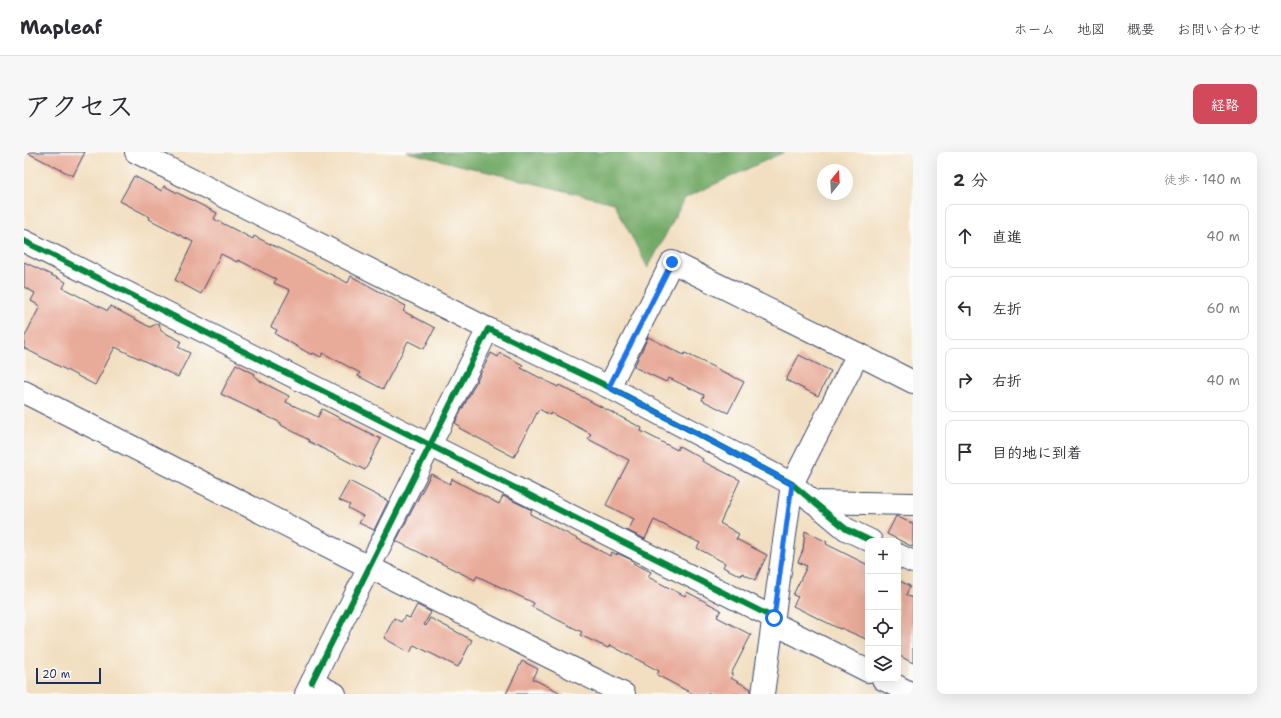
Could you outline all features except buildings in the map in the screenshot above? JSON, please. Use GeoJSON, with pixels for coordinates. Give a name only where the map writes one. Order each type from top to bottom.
{"type":"FeatureCollection","features":[{"type":"Feature","properties":{"kind":"street"},"geometry":{"type":"LineString","coordinates":[[136,152],[488,329],[609,387],[792,484],[846,529],[865,538]]}},
{"type":"Feature","properties":{"kind":"street"},"geometry":{"type":"LineString","coordinates":[[24,241],[430,445],[773,620],[865,670]]}},
{"type":"Feature","properties":{"kind":"street"},"geometry":{"type":"LineString","coordinates":[[609,387],[672,262],[913,382]]}},
{"type":"Feature","properties":{"kind":"street"},"geometry":{"type":"LineString","coordinates":[[335,694],[309,688],[488,329]]}},
{"type":"Feature","properties":{"kind":"street"},"geometry":{"type":"LineString","coordinates":[[763,694],[792,484],[858,354]]}},
{"type":"Feature","properties":{"kind":"street"},"geometry":{"type":"LineString","coordinates":[[24,392],[369,567],[624,694]]}},
{"type":"Feature","properties":{"kind":"street"},"geometry":{"type":"LineString","coordinates":[[813,502],[913,504]]}},
{"type":"Feature","properties":{"kind":"street"},"geometry":{"type":"LineString","coordinates":[[901,556],[913,562]]}},
{"type":"Feature","properties":{"kind":"street"},"geometry":{"type":"LineString","coordinates":[[889,682],[912,694]]}},
{"type":"Feature","properties":{"kind":"green space"},"geometry":{"type":"Polygon","coordinates":[[[407,152],[784,152],[685,198],[648,268],[614,203],[407,152]]]}},
{"type":"Feature","properties":{"kind":"cycle path"},"geometry":{"type":"LineString","coordinates":[[24,241],[774,618]]}},
{"type":"Feature","properties":{"kind":"cycle path"},"geometry":{"type":"LineString","coordinates":[[312,682],[488,329],[609,387],[792,484],[846,529],[865,538]]}},
{"type":"Feature","properties":{"kind":"route"},"geometry":{"type":"LineString","coordinates":[[672,262],[609,387],[792,484],[774,618]]}}]}
